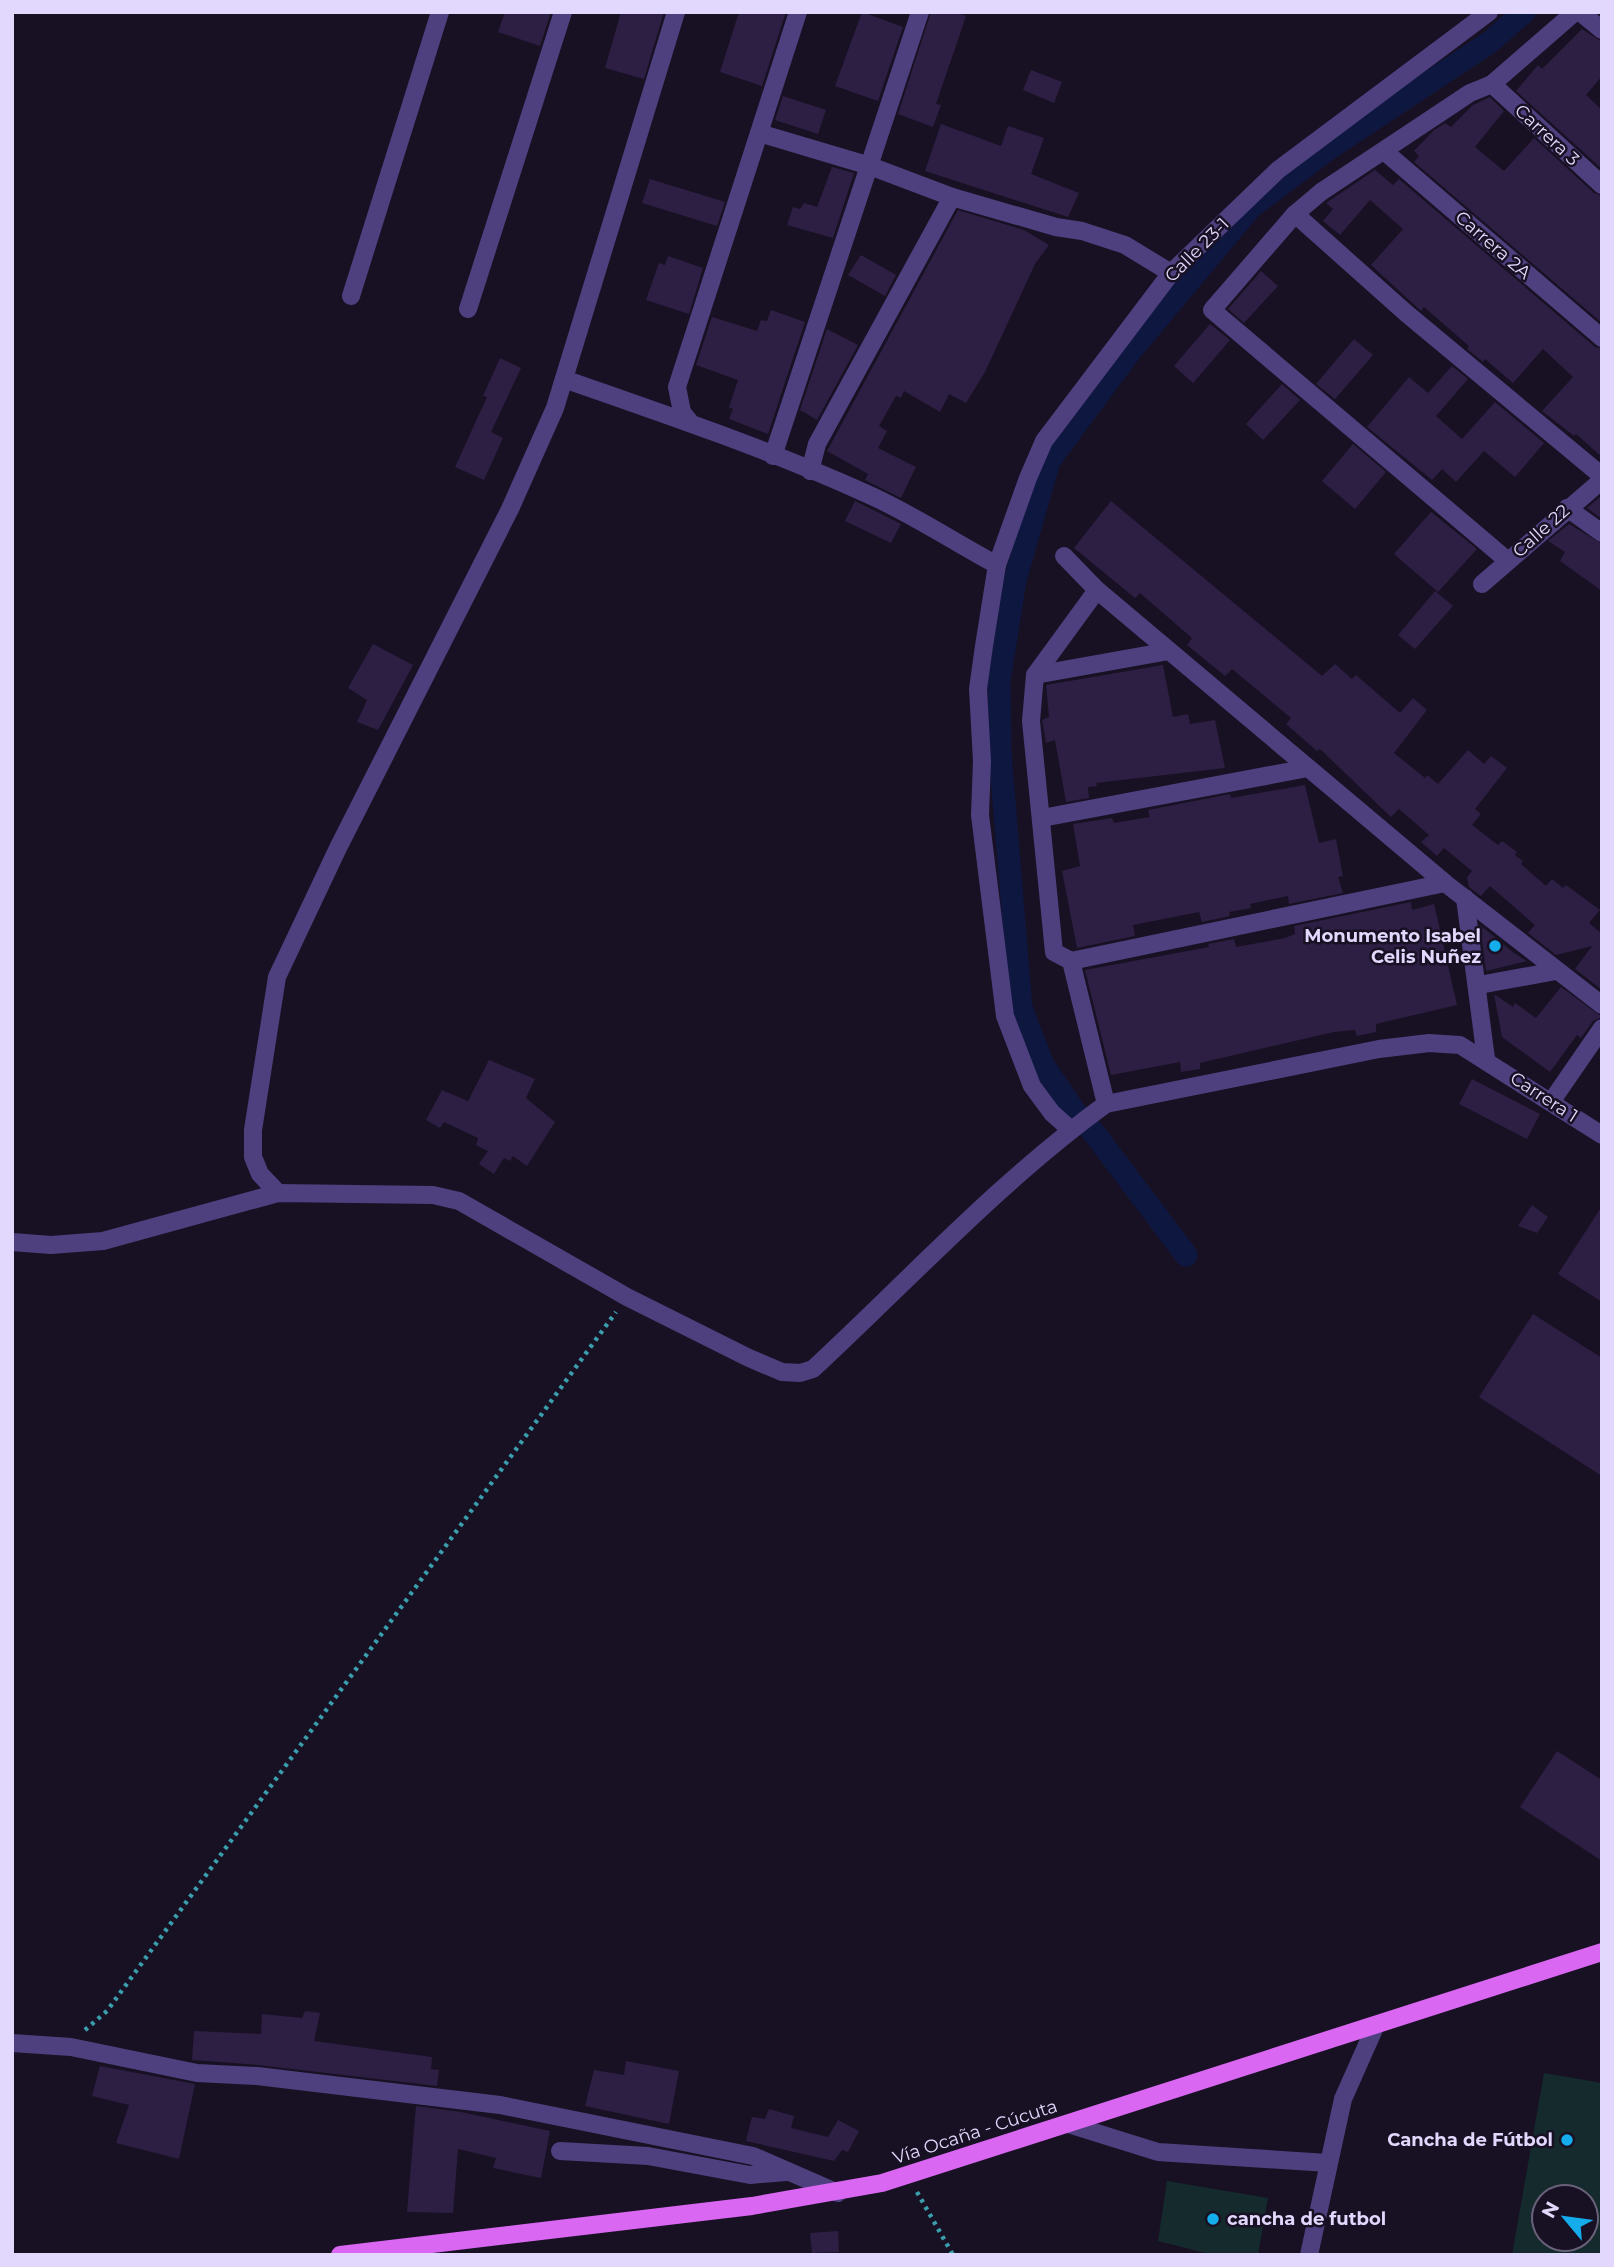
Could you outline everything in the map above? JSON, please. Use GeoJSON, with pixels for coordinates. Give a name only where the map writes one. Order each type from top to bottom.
{"type":"FeatureCollection","features":[{"type":"Feature","properties":{"kind":"main road","name":"Vía Ocaña - Cúcuta"},"geometry":{"type":"LineString","coordinates":[[340,2255],[838,2193],[908,2176],[1602,1952]]}},
{"type":"Feature","properties":{"kind":"street"},"geometry":{"type":"LineString","coordinates":[[351,296],[440,12]]}},
{"type":"Feature","properties":{"kind":"street"},"geometry":{"type":"LineString","coordinates":[[468,309],[563,12]]}},
{"type":"Feature","properties":{"kind":"street"},"geometry":{"type":"LineString","coordinates":[[278,1193],[260,1174],[253,1157],[253,1130],[277,978],[338,848],[510,509],[555,408],[676,12]]}},
{"type":"Feature","properties":{"kind":"street"},"geometry":{"type":"LineString","coordinates":[[690,422],[682,412],[677,387],[798,12]]}},
{"type":"Feature","properties":{"kind":"street"},"geometry":{"type":"LineString","coordinates":[[773,456],[920,12]]}},
{"type":"Feature","properties":{"kind":"street","name":"Calle 23-1"},"geometry":{"type":"LineString","coordinates":[[1071,1130],[1052,1113],[1032,1086],[1005,1016],[980,814],[982,761],[978,690],[997,565],[1044,441],[1171,273],[1278,170],[1489,12]]}},
{"type":"Feature","properties":{"kind":"street"},"geometry":{"type":"LineString","coordinates":[[1508,561],[1212,310],[1295,214],[1321,192],[1470,93],[1492,84],[1578,12],[1602,30]]}},
{"type":"Feature","properties":{"kind":"street","name":"Carrera 3"},"geometry":{"type":"LineString","coordinates":[[1492,84],[1602,185]]}},
{"type":"Feature","properties":{"kind":"street"},"geometry":{"type":"LineString","coordinates":[[759,133],[870,166],[952,197],[1056,228],[1093,234],[1125,245],[1171,273]]}},
{"type":"Feature","properties":{"kind":"street","name":"Carrera 2A"},"geometry":{"type":"LineString","coordinates":[[1384,151],[1602,338]]}},
{"type":"Feature","properties":{"kind":"street"},"geometry":{"type":"LineString","coordinates":[[810,471],[817,444],[952,197]]}},
{"type":"Feature","properties":{"kind":"street"},"geometry":{"type":"LineString","coordinates":[[1295,214],[1406,313],[1602,478]]}},
{"type":"Feature","properties":{"kind":"street"},"geometry":{"type":"LineString","coordinates":[[564,379],[690,422],[810,471],[919,519],[997,565]]}},
{"type":"Feature","properties":{"kind":"street","name":"Calle 22"},"geometry":{"type":"LineString","coordinates":[[1482,584],[1602,478]]}},
{"type":"Feature","properties":{"kind":"street"},"geometry":{"type":"LineString","coordinates":[[1567,508],[1602,533]]}},
{"type":"Feature","properties":{"kind":"street"},"geometry":{"type":"LineString","coordinates":[[1064,556],[1097,590],[1445,883],[1602,1005]]}},
{"type":"Feature","properties":{"kind":"street"},"geometry":{"type":"LineString","coordinates":[[1097,590],[1035,675],[1031,721],[1054,952],[1071,961],[1445,883]]}},
{"type":"Feature","properties":{"kind":"street"},"geometry":{"type":"LineString","coordinates":[[1035,675],[1169,651]]}},
{"type":"Feature","properties":{"kind":"street"},"geometry":{"type":"LineString","coordinates":[[1042,818],[1308,768]]}},
{"type":"Feature","properties":{"kind":"street"},"geometry":{"type":"LineString","coordinates":[[1465,898],[1479,985],[1486,1059]]}},
{"type":"Feature","properties":{"kind":"street"},"geometry":{"type":"LineString","coordinates":[[12,1242],[51,1245],[103,1241],[278,1193],[433,1195],[459,1201],[627,1297],[782,1373],[800,1373],[813,1369],[922,1264],[1071,1130],[1107,1104],[1071,961]]}},
{"type":"Feature","properties":{"kind":"street"},"geometry":{"type":"LineString","coordinates":[[1479,985],[1556,971]]}},
{"type":"Feature","properties":{"kind":"street"},"geometry":{"type":"LineString","coordinates":[[1551,1102],[1602,1028]]}},
{"type":"Feature","properties":{"kind":"street","name":"Carrera 1"},"geometry":{"type":"LineString","coordinates":[[1107,1104],[1379,1048],[1429,1042],[1460,1045],[1602,1135]]}},
{"type":"Feature","properties":{"kind":"street"},"geometry":{"type":"LineString","coordinates":[[1309,2255],[1343,2099],[1375,2027]]}},
{"type":"Feature","properties":{"kind":"street"},"geometry":{"type":"LineString","coordinates":[[12,2043],[71,2048],[197,2073],[257,2077],[513,2107],[753,2156],[838,2193]]}},
{"type":"Feature","properties":{"kind":"street"},"geometry":{"type":"LineString","coordinates":[[1069,2124],[1158,2152],[1328,2163]]}},
{"type":"Feature","properties":{"kind":"street"},"geometry":{"type":"LineString","coordinates":[[560,2151],[649,2156],[750,2175],[786,2172]]}},
{"type":"Feature","properties":{"kind":"path"},"geometry":{"type":"LineString","coordinates":[[71,2048],[107,2011],[583,1362],[627,1297]]}},
{"type":"Feature","properties":{"kind":"path"},"geometry":{"type":"LineString","coordinates":[[908,2176],[953,2255]]}},
{"type":"Feature","properties":{"kind":"green space","name":"Cancha de Fútbol"},"geometry":{"type":"Polygon","coordinates":[[[1544,2073],[1602,2083],[1602,2255],[1512,2255],[1544,2073]]]}},
{"type":"Feature","properties":{"kind":"green space","name":"cancha de futbol"},"geometry":{"type":"Polygon","coordinates":[[[1167,2181],[1268,2198],[1258,2255],[1213,2255],[1158,2241],[1167,2181]]]}},
{"type":"Feature","properties":{"kind":"building"},"geometry":{"type":"Polygon","coordinates":[[[505,12],[551,12],[540,46],[498,32],[505,12]]]}},
{"type":"Feature","properties":{"kind":"building"},"geometry":{"type":"Polygon","coordinates":[[[621,12],[664,12],[644,79],[605,68],[621,12]]]}},
{"type":"Feature","properties":{"kind":"building"},"geometry":{"type":"Polygon","coordinates":[[[739,12],[786,12],[762,86],[720,72],[739,12]]]}},
{"type":"Feature","properties":{"kind":"building"},"geometry":{"type":"Polygon","coordinates":[[[862,12],[903,27],[878,101],[835,86],[862,12]]]}},
{"type":"Feature","properties":{"kind":"building"},"geometry":{"type":"Polygon","coordinates":[[[931,12],[954,12],[966,16],[936,104],[941,105],[933,127],[898,114],[931,12]]]}},
{"type":"Feature","properties":{"kind":"building"},"geometry":{"type":"Polygon","coordinates":[[[1582,29],[1602,42],[1602,76],[1586,95],[1602,110],[1602,169],[1516,91],[1538,65],[1542,69],[1582,29]]]}},
{"type":"Feature","properties":{"kind":"building"},"geometry":{"type":"Polygon","coordinates":[[[1031,70],[1062,82],[1054,103],[1023,90],[1031,70]]]}},
{"type":"Feature","properties":{"kind":"building"},"geometry":{"type":"Polygon","coordinates":[[[783,96],[826,110],[818,134],[775,120],[783,96]]]}},
{"type":"Feature","properties":{"kind":"building"},"geometry":{"type":"Polygon","coordinates":[[[1490,97],[1504,111],[1475,147],[1504,171],[1534,138],[1594,193],[1602,196],[1602,323],[1414,162],[1419,156],[1414,151],[1434,130],[1445,123],[1451,127],[1473,105],[1490,97]]]}},
{"type":"Feature","properties":{"kind":"building"},"geometry":{"type":"Polygon","coordinates":[[[941,124],[1001,146],[1008,126],[1044,138],[1031,174],[1079,193],[1068,217],[925,171],[941,124]]]}},
{"type":"Feature","properties":{"kind":"building"},"geometry":{"type":"Polygon","coordinates":[[[832,167],[854,173],[833,238],[787,225],[793,207],[800,209],[804,203],[817,207],[832,167]]]}},
{"type":"Feature","properties":{"kind":"building"},"geometry":{"type":"Polygon","coordinates":[[[1375,170],[1393,185],[1399,179],[1595,347],[1602,349],[1602,457],[1576,434],[1574,436],[1542,411],[1573,377],[1543,349],[1513,383],[1485,359],[1483,362],[1467,349],[1469,346],[1424,307],[1421,311],[1371,265],[1403,229],[1370,200],[1340,235],[1323,221],[1333,209],[1326,203],[1375,170]]]}},
{"type":"Feature","properties":{"kind":"building"},"geometry":{"type":"Polygon","coordinates":[[[650,179],[725,202],[717,226],[642,203],[650,179]]]}},
{"type":"Feature","properties":{"kind":"building"},"geometry":{"type":"Polygon","coordinates":[[[958,210],[1024,230],[1049,245],[1035,264],[985,372],[966,403],[949,394],[940,412],[904,391],[901,398],[896,396],[879,426],[887,431],[878,448],[916,467],[901,498],[865,480],[868,474],[827,451],[958,210]]]}},
{"type":"Feature","properties":{"kind":"building"},"geometry":{"type":"Polygon","coordinates":[[[861,255],[896,275],[885,296],[848,275],[861,255]]]}},
{"type":"Feature","properties":{"kind":"building"},"geometry":{"type":"Polygon","coordinates":[[[668,256],[703,268],[689,314],[646,300],[659,263],[665,265],[668,256]]]}},
{"type":"Feature","properties":{"kind":"building"},"geometry":{"type":"Polygon","coordinates":[[[1261,271],[1278,286],[1244,323],[1228,309],[1261,271]]]}},
{"type":"Feature","properties":{"kind":"building"},"geometry":{"type":"Polygon","coordinates":[[[771,310],[805,322],[768,434],[729,419],[733,409],[729,407],[738,380],[696,365],[712,317],[757,331],[761,320],[767,321],[771,310]]]}},
{"type":"Feature","properties":{"kind":"building"},"geometry":{"type":"Polygon","coordinates":[[[1210,324],[1230,340],[1193,383],[1174,366],[1210,324]]]}},
{"type":"Feature","properties":{"kind":"building"},"geometry":{"type":"Polygon","coordinates":[[[827,329],[858,345],[817,420],[800,410],[827,329]]]}},
{"type":"Feature","properties":{"kind":"building"},"geometry":{"type":"Polygon","coordinates":[[[1354,339],[1373,355],[1335,399],[1316,384],[1354,339]]]}},
{"type":"Feature","properties":{"kind":"building"},"geometry":{"type":"Polygon","coordinates":[[[500,358],[521,368],[491,432],[503,438],[484,480],[455,467],[487,397],[483,396],[500,358]]]}},
{"type":"Feature","properties":{"kind":"building"},"geometry":{"type":"Polygon","coordinates":[[[1452,366],[1468,379],[1436,416],[1462,439],[1495,402],[1544,443],[1515,477],[1484,451],[1456,482],[1442,469],[1432,480],[1367,427],[1409,377],[1428,393],[1452,366]]]}},
{"type":"Feature","properties":{"kind":"building"},"geometry":{"type":"Polygon","coordinates":[[[1282,384],[1300,400],[1263,440],[1246,424],[1282,384]]]}},
{"type":"Feature","properties":{"kind":"building"},"geometry":{"type":"Polygon","coordinates":[[[1353,444],[1386,472],[1355,509],[1322,481],[1353,444]]]}},
{"type":"Feature","properties":{"kind":"building"},"geometry":{"type":"Polygon","coordinates":[[[1602,495],[1602,519],[1587,508],[1602,495]]]}},
{"type":"Feature","properties":{"kind":"building"},"geometry":{"type":"Polygon","coordinates":[[[855,501],[901,524],[891,543],[845,521],[855,501]]]}},
{"type":"Feature","properties":{"kind":"building"},"geometry":{"type":"Polygon","coordinates":[[[1111,501],[1322,676],[1335,664],[1352,679],[1356,675],[1400,713],[1413,698],[1427,710],[1394,753],[1425,778],[1427,775],[1438,784],[1468,750],[1484,764],[1491,756],[1507,768],[1475,809],[1481,814],[1472,825],[1498,845],[1502,841],[1517,852],[1515,855],[1523,861],[1521,864],[1546,886],[1552,879],[1563,888],[1566,885],[1600,910],[1589,923],[1602,934],[1602,990],[1575,969],[1592,946],[1556,955],[1528,933],[1535,925],[1490,886],[1481,896],[1469,887],[1467,877],[1472,871],[1444,848],[1437,856],[1421,842],[1429,835],[1399,809],[1391,817],[1320,749],[1317,751],[1286,724],[1291,718],[1232,669],[1225,676],[1187,645],[1192,638],[1140,593],[1135,598],[1074,548],[1111,501]]]}},
{"type":"Feature","properties":{"kind":"building"},"geometry":{"type":"Polygon","coordinates":[[[1431,512],[1477,549],[1438,592],[1394,554],[1431,512]]]}},
{"type":"Feature","properties":{"kind":"building"},"geometry":{"type":"Polygon","coordinates":[[[1569,524],[1602,544],[1602,591],[1560,561],[1565,552],[1548,541],[1569,524]]]}},
{"type":"Feature","properties":{"kind":"building"},"geometry":{"type":"Polygon","coordinates":[[[1435,591],[1453,606],[1415,649],[1398,635],[1435,591]]]}},
{"type":"Feature","properties":{"kind":"building"},"geometry":{"type":"Polygon","coordinates":[[[373,644],[413,665],[378,730],[357,722],[367,700],[348,688],[373,644]]]}},
{"type":"Feature","properties":{"kind":"building"},"geometry":{"type":"Polygon","coordinates":[[[1163,665],[1173,717],[1188,714],[1190,724],[1215,720],[1225,768],[1096,783],[1097,786],[1088,787],[1089,798],[1066,802],[1055,740],[1046,743],[1042,720],[1049,717],[1046,685],[1163,665]]]}},
{"type":"Feature","properties":{"kind":"building"},"geometry":{"type":"Polygon","coordinates":[[[1305,785],[1319,843],[1336,839],[1343,876],[1338,877],[1343,893],[1289,904],[1288,896],[1250,904],[1251,908],[1229,912],[1230,916],[1202,922],[1199,912],[1133,925],[1135,936],[1077,948],[1062,871],[1080,866],[1073,824],[1112,818],[1114,823],[1150,817],[1148,810],[1230,794],[1231,798],[1305,785]]]}},
{"type":"Feature","properties":{"kind":"building"},"geometry":{"type":"Polygon","coordinates":[[[1411,902],[1412,910],[1434,904],[1457,1005],[1376,1024],[1376,1032],[1357,1036],[1355,1030],[1334,1032],[1200,1063],[1200,1069],[1181,1072],[1180,1062],[1111,1075],[1085,970],[1209,947],[1208,944],[1234,939],[1236,947],[1285,938],[1295,934],[1294,926],[1411,902]]]}},
{"type":"Feature","properties":{"kind":"building"},"geometry":{"type":"Polygon","coordinates":[[[1480,925],[1514,953],[1527,961],[1486,971],[1480,925]]]}},
{"type":"Feature","properties":{"kind":"building"},"geometry":{"type":"Polygon","coordinates":[[[1561,987],[1602,1017],[1593,1021],[1581,1038],[1577,1035],[1550,1072],[1502,1037],[1494,994],[1513,1007],[1515,1003],[1536,1018],[1561,987]]]}},
{"type":"Feature","properties":{"kind":"building"},"geometry":{"type":"Polygon","coordinates":[[[489,1060],[535,1079],[526,1098],[555,1122],[527,1166],[513,1156],[510,1161],[504,1158],[494,1174],[479,1164],[488,1151],[476,1145],[478,1138],[444,1122],[440,1128],[426,1120],[442,1090],[468,1101],[489,1060]]]}},
{"type":"Feature","properties":{"kind":"building"},"geometry":{"type":"Polygon","coordinates":[[[1472,1079],[1540,1114],[1527,1139],[1459,1104],[1472,1079]]]}},
{"type":"Feature","properties":{"kind":"building"},"geometry":{"type":"Polygon","coordinates":[[[1532,1205],[1548,1217],[1537,1233],[1518,1226],[1532,1205]]]}},
{"type":"Feature","properties":{"kind":"building"},"geometry":{"type":"Polygon","coordinates":[[[1602,1206],[1602,1302],[1558,1274],[1602,1206]]]}},
{"type":"Feature","properties":{"kind":"building"},"geometry":{"type":"Polygon","coordinates":[[[1533,1314],[1602,1358],[1602,1476],[1479,1397],[1533,1314]]]}},
{"type":"Feature","properties":{"kind":"building"},"geometry":{"type":"Polygon","coordinates":[[[1557,1751],[1602,1780],[1602,1861],[1520,1807],[1557,1751]]]}},
{"type":"Feature","properties":{"kind":"building"},"geometry":{"type":"Polygon","coordinates":[[[305,2011],[320,2013],[314,2041],[432,2057],[431,2069],[439,2070],[437,2086],[192,2060],[194,2031],[261,2034],[262,2014],[302,2018],[305,2011]]]}},
{"type":"Feature","properties":{"kind":"building"},"geometry":{"type":"Polygon","coordinates":[[[626,2061],[679,2071],[669,2124],[585,2106],[594,2070],[624,2075],[626,2061]]]}},
{"type":"Feature","properties":{"kind":"building"},"geometry":{"type":"Polygon","coordinates":[[[100,2066],[195,2084],[179,2159],[116,2143],[129,2105],[92,2096],[100,2066]]]}},
{"type":"Feature","properties":{"kind":"building"},"geometry":{"type":"Polygon","coordinates":[[[416,2106],[461,2112],[550,2131],[541,2178],[493,2168],[496,2158],[458,2149],[453,2213],[407,2212],[416,2106]]]}},
{"type":"Feature","properties":{"kind":"building"},"geometry":{"type":"Polygon","coordinates":[[[769,2109],[794,2116],[791,2128],[828,2137],[838,2120],[859,2131],[848,2152],[842,2150],[834,2161],[746,2141],[752,2117],[765,2119],[769,2109]]]}},
{"type":"Feature","properties":{"kind":"building"},"geometry":{"type":"Polygon","coordinates":[[[838,2231],[839,2252],[812,2253],[810,2233],[838,2231]]]}},
{"type":"Feature","properties":{"kind":"waterway"},"geometry":{"type":"LineString","coordinates":[[1077,1115],[1043,1065],[1021,1008],[1000,753],[999,681],[1015,580],[1049,461],[1129,353],[1251,207],[1327,150],[1490,42],[1524,12]]}},
{"type":"Feature","properties":{"kind":"waterway"},"geometry":{"type":"LineString","coordinates":[[1091,1129],[1186,1255]]}},
{"type":"Feature","properties":{"kind":"place","name":"Monumento Isabel Celis Nuñez"},"geometry":{"type":"Point","coordinates":[1495,946]}},
{"type":"Feature","properties":{"kind":"place","name":"Cancha de Fútbol"},"geometry":{"type":"Point","coordinates":[1567,2140]}},
{"type":"Feature","properties":{"kind":"place","name":"cancha de futbol"},"geometry":{"type":"Point","coordinates":[1213,2219]}}]}
